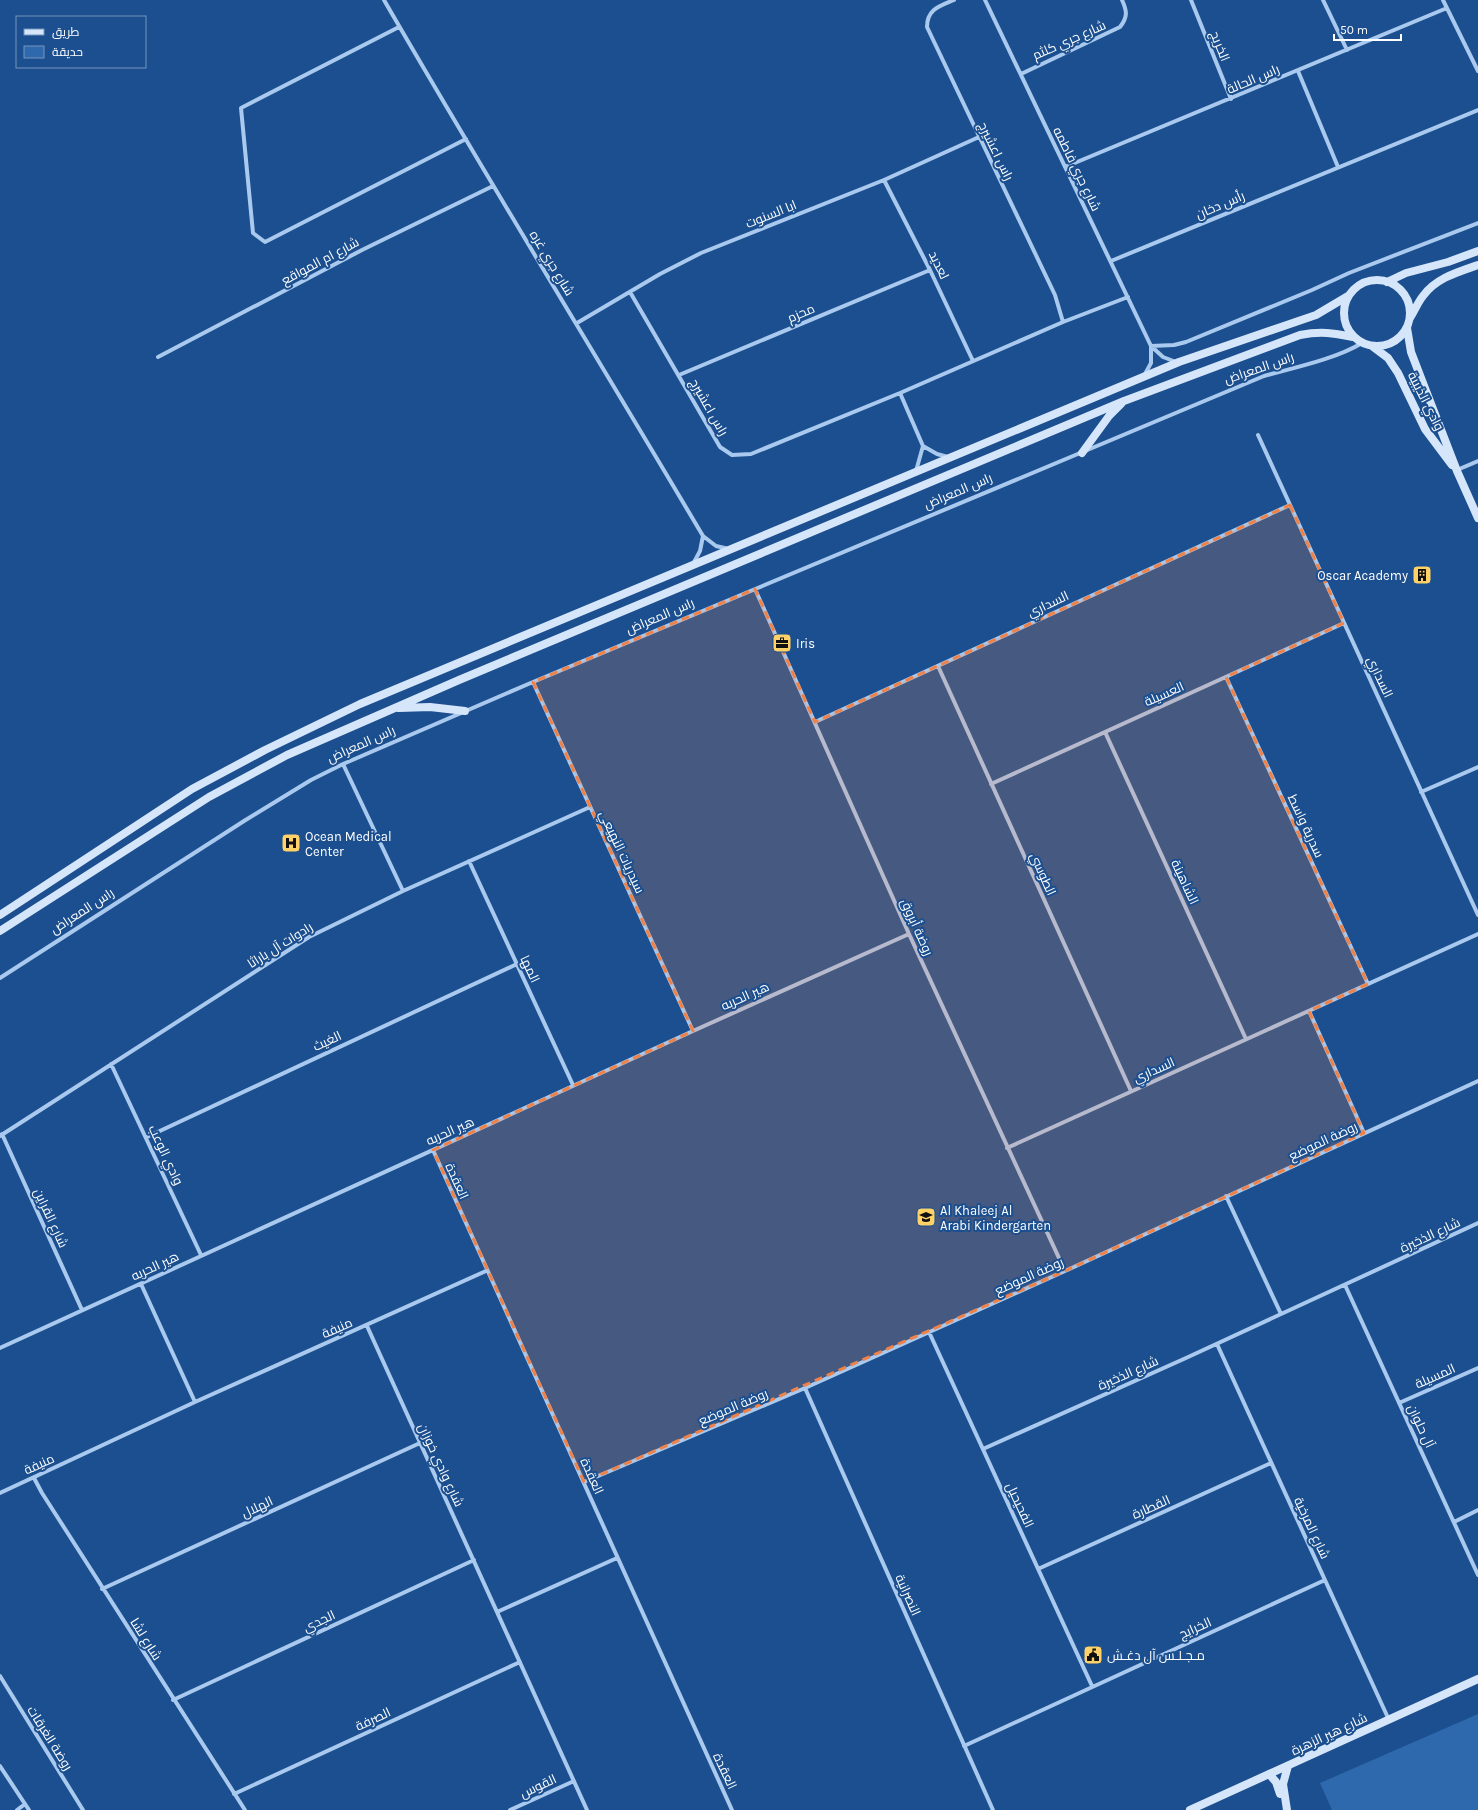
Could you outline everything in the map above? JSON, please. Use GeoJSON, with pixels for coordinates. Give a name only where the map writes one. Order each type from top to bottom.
{"type":"FeatureCollection","features":[{"type":"Feature","properties":{"kind":"street","name":"شارع جري غره"},"geometry":{"type":"LineString","coordinates":[[384,0],[493,186],[577,323],[703,536],[716,546],[732,549]]}},
{"type":"Feature","properties":{"kind":"street","name":"راس اعشيرج"},"geometry":{"type":"LineString","coordinates":[[954,0],[933,9],[929,14],[927,27],[1055,295],[1063,322]]}},
{"type":"Feature","properties":{"kind":"street","name":"شارع جري فاطمه"},"geometry":{"type":"LineString","coordinates":[[986,0],[1151,346],[1163,357],[1179,362]]}},
{"type":"Feature","properties":{"kind":"street","name":"شارع جري كلثم"},"geometry":{"type":"LineString","coordinates":[[1020,74],[1120,28],[1126,16],[1126,10],[1122,0]]}},
{"type":"Feature","properties":{"kind":"street","name":"الخريج"},"geometry":{"type":"LineString","coordinates":[[1191,0],[1231,99]]}},
{"type":"Feature","properties":{"kind":"street"},"geometry":{"type":"LineString","coordinates":[[1323,0],[1348,50]]}},
{"type":"Feature","properties":{"kind":"street"},"geometry":{"type":"LineString","coordinates":[[1443,0],[1476,63],[1478,71]]}},
{"type":"Feature","properties":{"kind":"street","name":"راس الحالة"},"geometry":{"type":"LineString","coordinates":[[1065,167],[1447,8]]}},
{"type":"Feature","properties":{"kind":"street"},"geometry":{"type":"LineString","coordinates":[[399,27],[241,108],[253,232],[265,242],[466,139]]}},
{"type":"Feature","properties":{"kind":"street"},"geometry":{"type":"LineString","coordinates":[[1298,71],[1338,167]]}},
{"type":"Feature","properties":{"kind":"street","name":"رأس دخان"},"geometry":{"type":"LineString","coordinates":[[1111,261],[1478,110]]}},
{"type":"Feature","properties":{"kind":"street","name":"ابا السنوت"},"geometry":{"type":"LineString","coordinates":[[577,323],[701,253],[884,180],[979,137]]}},
{"type":"Feature","properties":{"kind":"street","name":"لعديد"},"geometry":{"type":"LineString","coordinates":[[884,180],[930,270],[973,361]]}},
{"type":"Feature","properties":{"kind":"street","name":"شارع ام المواقع"},"geometry":{"type":"LineString","coordinates":[[158,357],[362,250],[493,186]]}},
{"type":"Feature","properties":{"kind":"street"},"geometry":{"type":"LineString","coordinates":[[1151,346],[1174,345],[1186,342],[1312,290],[1349,272],[1478,223]]}},
{"type":"Feature","properties":{"kind":"street"},"geometry":{"type":"LineString","coordinates":[[1387,282],[1406,273],[1448,262],[1478,251]]}},
{"type":"Feature","properties":{"kind":"street"},"geometry":{"type":"LineString","coordinates":[[1348,296],[1344,306],[1344,317],[1347,328],[1353,337],[1362,343],[1372,346],[1382,346],[1392,343],[1401,337],[1423,296],[1432,286],[1454,274],[1478,265]]}},
{"type":"Feature","properties":{"kind":"street","name":"محزم"},"geometry":{"type":"LineString","coordinates":[[679,375],[930,270]]}},
{"type":"Feature","properties":{"kind":"street"},"geometry":{"type":"LineString","coordinates":[[0,915],[192,789],[265,750],[360,704],[692,565],[915,474],[1179,362],[1316,315],[1348,296],[1365,282],[1376,280],[1387,282],[1396,286],[1405,296],[1410,309],[1410,318]]}},
{"type":"Feature","properties":{"kind":"street","name":"راس اعشيرج"},"geometry":{"type":"LineString","coordinates":[[630,292],[720,446],[732,456],[751,454],[900,393],[1063,322],[1128,296]]}},
{"type":"Feature","properties":{"kind":"street","name":"وادي الذيبية"},"geometry":{"type":"LineString","coordinates":[[1407,328],[1411,352],[1457,471],[1478,518]]}},
{"type":"Feature","properties":{"kind":"street","name":"راس المعراض"},"geometry":{"type":"LineString","coordinates":[[0,931],[210,796],[287,755],[393,708],[1124,401],[1300,335],[1317,332],[1334,333],[1353,337]]}},
{"type":"Feature","properties":{"kind":"street","name":"راس المعراض"},"geometry":{"type":"LineString","coordinates":[[0,978],[244,820],[311,780],[343,764],[533,682],[1264,376],[1286,371],[1346,351],[1362,343]]}},
{"type":"Feature","properties":{"kind":"street","name":"شارع جري فاطمه"},"geometry":{"type":"LineString","coordinates":[[1142,378],[1151,363],[1151,346]]}},
{"type":"Feature","properties":{"kind":"street","name":"وادي الذيبية"},"geometry":{"type":"LineString","coordinates":[[1372,346],[1388,358],[1398,373],[1425,429],[1457,471]]}},
{"type":"Feature","properties":{"kind":"street"},"geometry":{"type":"LineString","coordinates":[[900,393],[923,446],[937,454],[952,457]]}},
{"type":"Feature","properties":{"kind":"street"},"geometry":{"type":"LineString","coordinates":[[1082,452],[1109,416],[1124,401]]}},
{"type":"Feature","properties":{"kind":"street","name":"السداري"},"geometry":{"type":"LineString","coordinates":[[1258,435],[1478,915]]}},
{"type":"Feature","properties":{"kind":"street"},"geometry":{"type":"LineString","coordinates":[[915,474],[923,446]]}},
{"type":"Feature","properties":{"kind":"street"},"geometry":{"type":"LineString","coordinates":[[1457,471],[1478,461]]}},
{"type":"Feature","properties":{"kind":"street","name":"السداري"},"geometry":{"type":"LineString","coordinates":[[815,722],[1290,505]]}},
{"type":"Feature","properties":{"kind":"street"},"geometry":{"type":"LineString","coordinates":[[692,565],[700,552],[703,536]]}},
{"type":"Feature","properties":{"kind":"street","name":"روضة أبروق"},"geometry":{"type":"LineString","coordinates":[[755,589],[909,934],[1065,1271]]}},
{"type":"Feature","properties":{"kind":"street","name":"العسيلة"},"geometry":{"type":"LineString","coordinates":[[991,784],[1344,623]]}},
{"type":"Feature","properties":{"kind":"street","name":"الطوسي"},"geometry":{"type":"LineString","coordinates":[[938,666],[1131,1091]]}},
{"type":"Feature","properties":{"kind":"street","name":"سدرية واسط"},"geometry":{"type":"LineString","coordinates":[[1226,677],[1368,984]]}},
{"type":"Feature","properties":{"kind":"street","name":"سيدريات النهيعي"},"geometry":{"type":"LineString","coordinates":[[533,682],[693,1031]]}},
{"type":"Feature","properties":{"kind":"street"},"geometry":{"type":"LineString","coordinates":[[393,708],[430,707],[465,711]]}},
{"type":"Feature","properties":{"kind":"street","name":"الشاهينة"},"geometry":{"type":"LineString","coordinates":[[1105,732],[1246,1040]]}},
{"type":"Feature","properties":{"kind":"street"},"geometry":{"type":"LineString","coordinates":[[343,764],[403,891]]}},
{"type":"Feature","properties":{"kind":"street"},"geometry":{"type":"LineString","coordinates":[[1422,792],[1478,767]]}},
{"type":"Feature","properties":{"kind":"street","name":"رادوات آل باراثا"},"geometry":{"type":"LineString","coordinates":[[1,1135],[309,937],[403,891],[590,807]]}},
{"type":"Feature","properties":{"kind":"street","name":"المها"},"geometry":{"type":"LineString","coordinates":[[469,861],[573,1085]]}},
{"type":"Feature","properties":{"kind":"street","name":"هير الحربه"},"geometry":{"type":"LineString","coordinates":[[0,1348],[573,1085],[909,934]]}},
{"type":"Feature","properties":{"kind":"street","name":"السداري"},"geometry":{"type":"LineString","coordinates":[[1007,1148],[1478,934]]}},
{"type":"Feature","properties":{"kind":"street","name":"الغيث"},"geometry":{"type":"LineString","coordinates":[[147,1137],[517,964]]}},
{"type":"Feature","properties":{"kind":"street"},"geometry":{"type":"LineString","coordinates":[[1309,1011],[1364,1133]]}},
{"type":"Feature","properties":{"kind":"street","name":"وادي الوعب"},"geometry":{"type":"LineString","coordinates":[[111,1064],[202,1255]]}},
{"type":"Feature","properties":{"kind":"street","name":"روضة الموضع"},"geometry":{"type":"LineString","coordinates":[[584,1482],[804,1388],[1065,1271],[1478,1081]]}},
{"type":"Feature","properties":{"kind":"street","name":"شارع القراين"},"geometry":{"type":"LineString","coordinates":[[1,1135],[82,1310]]}},
{"type":"Feature","properties":{"kind":"street","name":"العقدة"},"geometry":{"type":"LineString","coordinates":[[432,1150],[732,1810]]}},
{"type":"Feature","properties":{"kind":"street"},"geometry":{"type":"LineString","coordinates":[[1226,1196],[1281,1314]]}},
{"type":"Feature","properties":{"kind":"street","name":"شارع الذخيرة"},"geometry":{"type":"LineString","coordinates":[[983,1449],[1217,1344],[1478,1224]]}},
{"type":"Feature","properties":{"kind":"street","name":"منيفة"},"geometry":{"type":"LineString","coordinates":[[0,1493],[195,1402],[367,1326],[486,1271]]}},
{"type":"Feature","properties":{"kind":"street"},"geometry":{"type":"LineString","coordinates":[[141,1284],[195,1402]]}},
{"type":"Feature","properties":{"kind":"street","name":"آل حلوان"},"geometry":{"type":"LineString","coordinates":[[1345,1285],[1478,1575]]}},
{"type":"Feature","properties":{"kind":"street","name":"شارع وادي خوزان"},"geometry":{"type":"LineString","coordinates":[[367,1326],[588,1810]]}},
{"type":"Feature","properties":{"kind":"street","name":"الفحيحيل"},"geometry":{"type":"LineString","coordinates":[[929,1332],[1092,1686]]}},
{"type":"Feature","properties":{"kind":"street","name":"شارع المرخية"},"geometry":{"type":"LineString","coordinates":[[1217,1344],[1389,1720]]}},
{"type":"Feature","properties":{"kind":"street","name":"المسيلة"},"geometry":{"type":"LineString","coordinates":[[1400,1403],[1478,1368]]}},
{"type":"Feature","properties":{"kind":"street","name":"النصرانية"},"geometry":{"type":"LineString","coordinates":[[804,1388],[993,1810]]}},
{"type":"Feature","properties":{"kind":"street","name":"الهلال"},"geometry":{"type":"LineString","coordinates":[[102,1589],[420,1443]]}},
{"type":"Feature","properties":{"kind":"street","name":"القطارة"},"geometry":{"type":"LineString","coordinates":[[1038,1568],[1271,1464]]}},
{"type":"Feature","properties":{"kind":"street","name":"شارع لشا"},"geometry":{"type":"LineString","coordinates":[[34,1478],[42,1494],[172,1700],[245,1810]]}},
{"type":"Feature","properties":{"kind":"street"},"geometry":{"type":"LineString","coordinates":[[1454,1522],[1478,1510]]}},
{"type":"Feature","properties":{"kind":"street"},"geometry":{"type":"LineString","coordinates":[[497,1612],[617,1558]]}},
{"type":"Feature","properties":{"kind":"street","name":"الجدي"},"geometry":{"type":"LineString","coordinates":[[172,1700],[474,1560]]}},
{"type":"Feature","properties":{"kind":"street","name":"الخرايج"},"geometry":{"type":"LineString","coordinates":[[964,1746],[1325,1580]]}},
{"type":"Feature","properties":{"kind":"street","name":"الصرفة"},"geometry":{"type":"LineString","coordinates":[[234,1794],[520,1662]]}},
{"type":"Feature","properties":{"kind":"street","name":"روضة الغرقات"},"geometry":{"type":"LineString","coordinates":[[0,1676],[83,1810]]}},
{"type":"Feature","properties":{"kind":"street","name":"شارع هير الزهرة"},"geometry":{"type":"LineString","coordinates":[[1190,1810],[1478,1679]]}},
{"type":"Feature","properties":{"kind":"street"},"geometry":{"type":"LineString","coordinates":[[0,1766],[29,1810]]}},
{"type":"Feature","properties":{"kind":"street"},"geometry":{"type":"LineString","coordinates":[[1287,1810],[1283,1784],[1288,1766]]}},
{"type":"Feature","properties":{"kind":"street"},"geometry":{"type":"LineString","coordinates":[[1269,1774],[1278,1788],[1282,1810]]}},
{"type":"Feature","properties":{"kind":"street","name":"القوس"},"geometry":{"type":"LineString","coordinates":[[510,1810],[574,1781]]}},
{"type":"Feature","properties":{"kind":"street"},"geometry":{"type":"LineString","coordinates":[[17,1810],[25,1804]]}},
{"type":"Feature","properties":{"kind":"highlighted area"},"geometry":{"type":"Polygon","coordinates":[[[1290,505],[1344,623],[1226,677],[1368,984],[1309,1011],[1364,1133],[1065,1271],[584,1482],[433,1150],[693,1031],[533,682],[755,589],[815,722],[1290,505]]]}},
{"type":"Feature","properties":{"kind":"green space"},"geometry":{"type":"Polygon","coordinates":[[[1478,1714],[1478,1810],[1332,1810],[1320,1783],[1478,1714]]]}},
{"type":"Feature","properties":{"kind":"place","name":"Oscar Academy"},"geometry":{"type":"Point","coordinates":[1422,575]}},
{"type":"Feature","properties":{"kind":"place","name":"Iris"},"geometry":{"type":"Point","coordinates":[782,643]}},
{"type":"Feature","properties":{"kind":"place","name":"Ocean Medical Center"},"geometry":{"type":"Point","coordinates":[291,843]}},
{"type":"Feature","properties":{"kind":"place","name":"Al Khaleej Al Arabi Kindergarten"},"geometry":{"type":"Point","coordinates":[926,1217]}},
{"type":"Feature","properties":{"kind":"place","name":"مـجـلـس آل دغـش"},"geometry":{"type":"Point","coordinates":[1093,1655]}}]}
